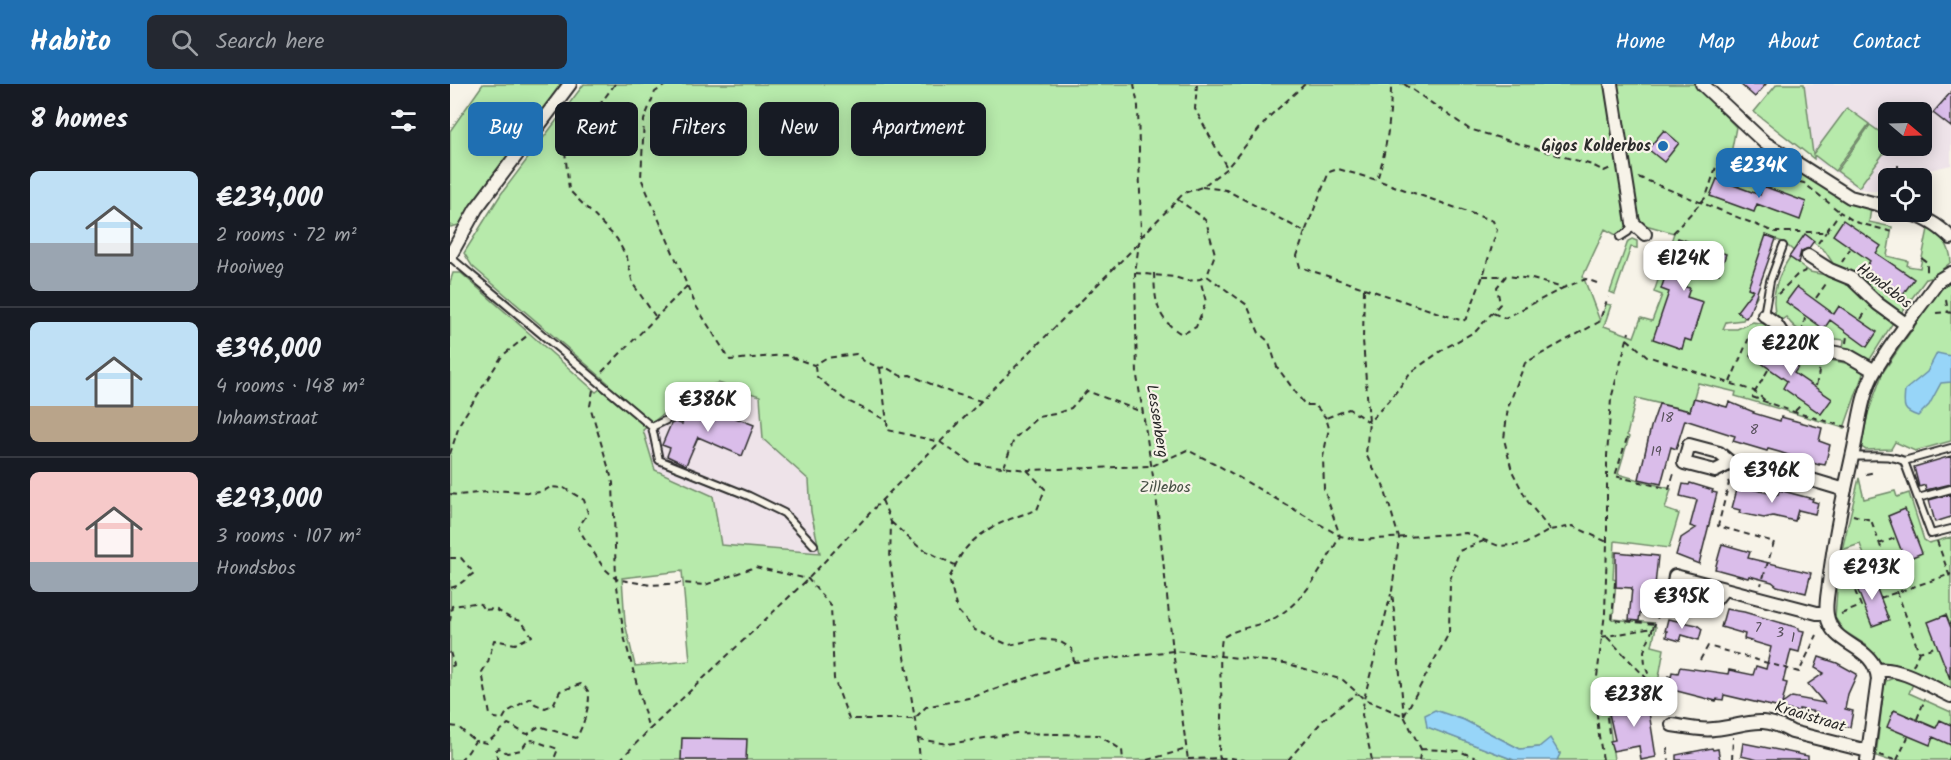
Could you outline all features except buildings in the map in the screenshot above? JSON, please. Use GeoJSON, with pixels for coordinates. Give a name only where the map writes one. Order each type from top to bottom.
{"type":"FeatureCollection","features":[{"type":"Feature","properties":{"kind":"street"},"geometry":{"type":"LineString","coordinates":[[450,257],[476,209],[570,84]]}},
{"type":"Feature","properties":{"kind":"street"},"geometry":{"type":"LineString","coordinates":[[1611,84],[1633,223],[1645,234]]}},
{"type":"Feature","properties":{"kind":"street"},"geometry":{"type":"LineString","coordinates":[[1702,84],[1774,149],[1850,197],[1878,204]]}},
{"type":"Feature","properties":{"kind":"street"},"geometry":{"type":"LineString","coordinates":[[1932,222],[1939,225],[1951,238]]}},
{"type":"Feature","properties":{"kind":"street","name":"Hondsbos"},"geometry":{"type":"LineString","coordinates":[[1808,256],[1830,270],[1852,279],[1878,304],[1907,325]]}},
{"type":"Feature","properties":{"kind":"street","name":"Hondsbos"},"geometry":{"type":"LineString","coordinates":[[1826,613],[1845,490],[1866,393],[1875,371],[1907,325],[1939,280],[1951,273]]}},
{"type":"Feature","properties":{"kind":"street"},"geometry":{"type":"LineString","coordinates":[[1764,315],[1775,322],[1783,335],[1794,345],[1847,355],[1875,371]]}},
{"type":"Feature","properties":{"kind":"street"},"geometry":{"type":"LineString","coordinates":[[1731,463],[1765,471],[1785,472],[1845,490]]}},
{"type":"Feature","properties":{"kind":"street"},"geometry":{"type":"LineString","coordinates":[[1724,589],[1817,613],[1826,613],[1830,626],[1840,639],[1864,652],[1871,659],[1877,670],[1878,680],[1869,755]]}},
{"type":"Feature","properties":{"kind":"street"},"geometry":{"type":"LineString","coordinates":[[1877,670],[1886,669],[1904,675],[1951,696]]}},
{"type":"Feature","properties":{"kind":"street","name":"Kraaistraat"},"geometry":{"type":"LineString","coordinates":[[1672,725],[1712,730],[1763,720],[1792,732],[1869,755]]}},
{"type":"Feature","properties":{"kind":"lane"},"geometry":{"type":"LineString","coordinates":[[1620,237],[1628,232],[1633,223]]}},
{"type":"Feature","properties":{"kind":"lane"},"geometry":{"type":"LineString","coordinates":[[1764,315],[1770,281],[1783,246]]}},
{"type":"Feature","properties":{"kind":"lane"},"geometry":{"type":"LineString","coordinates":[[450,257],[652,427],[659,460],[784,513],[814,545]]}},
{"type":"Feature","properties":{"kind":"lane"},"geometry":{"type":"LineString","coordinates":[[652,427],[704,402]]}},
{"type":"Feature","properties":{"kind":"lane"},"geometry":{"type":"LineString","coordinates":[[1852,456],[1895,457],[1904,461],[1951,448]]}},
{"type":"Feature","properties":{"kind":"lane"},"geometry":{"type":"LineString","coordinates":[[1895,457],[1897,449]]}},
{"type":"Feature","properties":{"kind":"lane"},"geometry":{"type":"LineString","coordinates":[[1904,461],[1931,534],[1951,529]]}},
{"type":"Feature","properties":{"kind":"lane"},"geometry":{"type":"LineString","coordinates":[[1918,498],[1951,489]]}},
{"type":"Feature","properties":{"kind":"path"},"geometry":{"type":"LineString","coordinates":[[615,84],[565,151],[569,190],[617,239],[627,258],[633,284],[656,317]]}},
{"type":"Feature","properties":{"kind":"path"},"geometry":{"type":"LineString","coordinates":[[667,84],[655,92],[644,120],[641,178],[696,306],[730,360],[785,355],[814,365],[826,358],[856,354],[864,361],[880,368],[885,366],[901,376],[910,375],[952,393],[981,401]]}},
{"type":"Feature","properties":{"kind":"path","name":"Lessenberg"},"geometry":{"type":"LineString","coordinates":[[1134,84],[1138,106],[1141,237],[1135,273],[1137,376],[1152,466],[1188,759]]}},
{"type":"Feature","properties":{"kind":"path"},"geometry":{"type":"LineString","coordinates":[[1197,84],[1195,109],[1227,168]]}},
{"type":"Feature","properties":{"kind":"path"},"geometry":{"type":"LineString","coordinates":[[1141,237],[1184,193],[1202,186],[1227,168],[1270,116],[1305,84]]}},
{"type":"Feature","properties":{"kind":"path"},"geometry":{"type":"LineString","coordinates":[[1377,180],[1385,154],[1391,114],[1391,84]]}},
{"type":"Feature","properties":{"kind":"path"},"geometry":{"type":"LineString","coordinates":[[1404,84],[1469,129],[1592,165],[1604,171],[1623,167],[1774,232],[1826,232]]}},
{"type":"Feature","properties":{"kind":"path"},"geometry":{"type":"LineString","coordinates":[[1673,232],[1706,197],[1717,164],[1804,183],[1855,222],[1893,232]]}},
{"type":"Feature","properties":{"kind":"path"},"geometry":{"type":"LineString","coordinates":[[1338,169],[1377,180],[1493,221],[1497,230],[1483,276],[1467,318],[1463,321],[1300,267],[1297,256],[1329,172],[1338,169]]}},
{"type":"Feature","properties":{"kind":"path"},"geometry":{"type":"LineString","coordinates":[[1739,186],[1743,169]]}},
{"type":"Feature","properties":{"kind":"path"},"geometry":{"type":"LineString","coordinates":[[1202,186],[1226,190],[1305,232]]}},
{"type":"Feature","properties":{"kind":"path"},"geometry":{"type":"LineString","coordinates":[[1135,273],[1154,273],[1188,281],[1207,276],[1215,254],[1206,221],[1177,200]]}},
{"type":"Feature","properties":{"kind":"path"},"geometry":{"type":"LineString","coordinates":[[1818,243],[1840,212]]}},
{"type":"Feature","properties":{"kind":"path"},"geometry":{"type":"LineString","coordinates":[[620,760],[808,579],[882,500],[1139,243]]}},
{"type":"Feature","properties":{"kind":"path"},"geometry":{"type":"LineString","coordinates":[[1839,265],[1850,249]]}},
{"type":"Feature","properties":{"kind":"path"},"geometry":{"type":"LineString","coordinates":[[1921,258],[1927,262],[1927,274]]}},
{"type":"Feature","properties":{"kind":"path"},"geometry":{"type":"LineString","coordinates":[[1774,298],[1797,275],[1807,270]]}},
{"type":"Feature","properties":{"kind":"path"},"geometry":{"type":"LineString","coordinates":[[1154,273],[1155,297],[1161,316],[1169,327],[1182,334],[1196,327],[1206,303],[1200,279]]}},
{"type":"Feature","properties":{"kind":"path"},"geometry":{"type":"LineString","coordinates":[[1207,276],[1247,304],[1259,333],[1269,342],[1277,367],[1305,405],[1315,405],[1326,418],[1329,428],[1323,457],[1324,489],[1340,536],[1314,582],[1277,617],[1232,632],[1222,638],[1219,656],[1222,722],[1218,748],[1220,760]]}},
{"type":"Feature","properties":{"kind":"path"},"geometry":{"type":"LineString","coordinates":[[1483,276],[1532,279],[1563,288]]}},
{"type":"Feature","properties":{"kind":"path"},"geometry":{"type":"LineString","coordinates":[[1369,422],[1410,373],[1445,348],[1476,331],[1500,304],[1497,287],[1506,276]]}},
{"type":"Feature","properties":{"kind":"path"},"geometry":{"type":"LineString","coordinates":[[1816,298],[1832,277]]}},
{"type":"Feature","properties":{"kind":"path"},"geometry":{"type":"LineString","coordinates":[[1492,313],[1505,318],[1563,288],[1586,279],[1597,283]]}},
{"type":"Feature","properties":{"kind":"path"},"geometry":{"type":"LineString","coordinates":[[649,730],[624,636],[616,579],[613,483],[590,405],[594,380],[687,286]]}},
{"type":"Feature","properties":{"kind":"path"},"geometry":{"type":"LineString","coordinates":[[1364,288],[1363,340],[1369,422],[1366,454],[1382,481],[1399,538],[1392,591],[1364,699],[1362,715],[1372,760]]}},
{"type":"Feature","properties":{"kind":"path"},"geometry":{"type":"LineString","coordinates":[[1550,530],[1528,502],[1512,471],[1504,439],[1508,407],[1526,363],[1599,322],[1608,297]]}},
{"type":"Feature","properties":{"kind":"path"},"geometry":{"type":"LineString","coordinates":[[1936,313],[1950,312],[1946,300]]}},
{"type":"Feature","properties":{"kind":"path"},"geometry":{"type":"LineString","coordinates":[[1861,319],[1870,305]]}},
{"type":"Feature","properties":{"kind":"path"},"geometry":{"type":"LineString","coordinates":[[1802,333],[1805,318]]}},
{"type":"Feature","properties":{"kind":"path"},"geometry":{"type":"LineString","coordinates":[[1730,382],[1755,324]]}},
{"type":"Feature","properties":{"kind":"path"},"geometry":{"type":"LineString","coordinates":[[450,454],[460,423],[502,356],[535,330]]}},
{"type":"Feature","properties":{"kind":"path"},"geometry":{"type":"LineString","coordinates":[[1603,760],[1595,693],[1605,613],[1607,477],[1611,399],[1629,332]]}},
{"type":"Feature","properties":{"kind":"path"},"geometry":{"type":"LineString","coordinates":[[1627,339],[1647,356],[1730,382],[1754,392],[1768,404]]}},
{"type":"Feature","properties":{"kind":"path"},"geometry":{"type":"LineString","coordinates":[[1816,386],[1821,360]]}},
{"type":"Feature","properties":{"kind":"path"},"geometry":{"type":"LineString","coordinates":[[814,365],[816,376],[844,399],[886,420]]}},
{"type":"Feature","properties":{"kind":"path"},"geometry":{"type":"LineString","coordinates":[[880,368],[888,430],[940,442],[970,463],[1027,470],[1152,466],[1187,450],[1214,463],[1340,536],[1361,540],[1466,533],[1499,546],[1525,544],[1550,530],[1573,526],[1607,542]]}},
{"type":"Feature","properties":{"kind":"path"},"geometry":{"type":"LineString","coordinates":[[1768,370],[1752,397],[1768,404],[1850,428]]}},
{"type":"Feature","properties":{"kind":"path"},"geometry":{"type":"LineString","coordinates":[[1004,467],[1014,439],[1038,417],[1071,408],[1087,391],[1142,412]]}},
{"type":"Feature","properties":{"kind":"path"},"geometry":{"type":"LineString","coordinates":[[1794,412],[1801,405]]}},
{"type":"Feature","properties":{"kind":"path"},"geometry":{"type":"LineString","coordinates":[[1326,418],[1348,409],[1369,422]]}},
{"type":"Feature","properties":{"kind":"path"},"geometry":{"type":"LineString","coordinates":[[1616,476],[1627,438]]}},
{"type":"Feature","properties":{"kind":"path"},"geometry":{"type":"LineString","coordinates":[[1027,470],[1045,489],[1037,510],[1015,517],[984,532],[963,552],[949,578],[957,610],[975,630],[1009,645],[1038,639],[1059,641],[1072,649],[1074,662]]}},
{"type":"Feature","properties":{"kind":"path"},"geometry":{"type":"LineString","coordinates":[[1607,477],[1616,476],[1669,489],[1675,470]]}},
{"type":"Feature","properties":{"kind":"path"},"geometry":{"type":"LineString","coordinates":[[1866,474],[1875,472]]}},
{"type":"Feature","properties":{"kind":"path"},"geometry":{"type":"LineString","coordinates":[[1728,480],[1718,526],[1774,542],[1759,591]]}},
{"type":"Feature","properties":{"kind":"path"},"geometry":{"type":"LineString","coordinates":[[450,494],[511,491],[524,494],[544,492],[550,487],[564,488],[584,500],[588,513],[578,528],[603,567],[616,579],[651,585],[682,583],[705,585],[755,567],[808,579],[831,606],[834,680],[849,719],[914,718],[926,707],[973,697],[1074,662],[1173,651],[1285,663],[1343,680],[1364,699],[1404,716]]}},
{"type":"Feature","properties":{"kind":"path"},"geometry":{"type":"LineString","coordinates":[[882,500],[891,522],[890,562],[920,760]]}},
{"type":"Feature","properties":{"kind":"path"},"geometry":{"type":"LineString","coordinates":[[1850,514],[1871,520],[1919,652],[1911,672]]}},
{"type":"Feature","properties":{"kind":"path"},"geometry":{"type":"LineString","coordinates":[[891,522],[920,548],[956,565]]}},
{"type":"Feature","properties":{"kind":"path"},"geometry":{"type":"LineString","coordinates":[[1880,544],[1895,538]]}},
{"type":"Feature","properties":{"kind":"path"},"geometry":{"type":"LineString","coordinates":[[1404,716],[1449,633],[1450,580],[1459,551],[1486,540]]}},
{"type":"Feature","properties":{"kind":"path"},"geometry":{"type":"LineString","coordinates":[[1936,540],[1951,580]]}},
{"type":"Feature","properties":{"kind":"path"},"geometry":{"type":"LineString","coordinates":[[450,558],[461,558],[474,573],[457,586],[450,588]]}},
{"type":"Feature","properties":{"kind":"path"},"geometry":{"type":"LineString","coordinates":[[1840,615],[1861,606],[1847,571]]}},
{"type":"Feature","properties":{"kind":"path"},"geometry":{"type":"LineString","coordinates":[[1881,598],[1950,575]]}},
{"type":"Feature","properties":{"kind":"path"},"geometry":{"type":"LineString","coordinates":[[1615,582],[1612,620],[1654,626]]}},
{"type":"Feature","properties":{"kind":"path"},"geometry":{"type":"LineString","coordinates":[[1392,591],[1404,716],[1421,748],[1419,760]]}},
{"type":"Feature","properties":{"kind":"path"},"geometry":{"type":"LineString","coordinates":[[450,621],[452,606],[475,603],[480,604],[484,610],[495,609],[512,619],[521,621],[532,636],[515,644],[494,640],[488,662],[482,672],[490,715],[495,718],[503,719],[507,712],[531,698],[535,704],[545,708],[553,705],[560,691],[581,684],[588,692],[589,703],[582,730],[576,738],[539,726],[528,734],[508,724],[487,743],[475,741],[458,727],[450,726]]}},
{"type":"Feature","properties":{"kind":"path"},"geometry":{"type":"LineString","coordinates":[[1657,698],[1645,664],[1644,651],[1663,605]]}},
{"type":"Feature","properties":{"kind":"path"},"geometry":{"type":"LineString","coordinates":[[1601,637],[1654,626]]}},
{"type":"Feature","properties":{"kind":"path"},"geometry":{"type":"LineString","coordinates":[[1700,660],[1708,646],[1800,672],[1817,635]]}},
{"type":"Feature","properties":{"kind":"path"},"geometry":{"type":"LineString","coordinates":[[1605,636],[1655,687]]}},
{"type":"Feature","properties":{"kind":"path"},"geometry":{"type":"LineString","coordinates":[[1919,652],[1935,647]]}},
{"type":"Feature","properties":{"kind":"path"},"geometry":{"type":"LineString","coordinates":[[450,652],[454,665],[450,667]]}},
{"type":"Feature","properties":{"kind":"path"},"geometry":{"type":"LineString","coordinates":[[1609,733],[1604,695],[1655,687]]}},
{"type":"Feature","properties":{"kind":"path"},"geometry":{"type":"LineString","coordinates":[[1288,760],[1325,718],[1358,693]]}},
{"type":"Feature","properties":{"kind":"path"},"geometry":{"type":"LineString","coordinates":[[1917,719],[1925,699]]}},
{"type":"Feature","properties":{"kind":"path"},"geometry":{"type":"LineString","coordinates":[[918,739],[948,744],[1016,733],[1098,735],[1122,750],[1123,760]]}},
{"type":"Feature","properties":{"kind":"path"},"geometry":{"type":"LineString","coordinates":[[1732,760],[1734,734]]}},
{"type":"Feature","properties":{"kind":"path"},"geometry":{"type":"LineString","coordinates":[[1869,755],[1896,760],[1908,737]]}},
{"type":"Feature","properties":{"kind":"path"},"geometry":{"type":"LineString","coordinates":[[499,760],[495,751],[499,748],[507,753],[521,750],[526,743],[532,740],[558,749],[554,759],[556,760]]}},
{"type":"Feature","properties":{"kind":"path"},"geometry":{"type":"LineString","coordinates":[[460,760],[475,741]]}},
{"type":"Feature","properties":{"kind":"path"},"geometry":{"type":"LineString","coordinates":[[1421,748],[1459,751],[1481,760]]}},
{"type":"Feature","properties":{"kind":"path"},"geometry":{"type":"LineString","coordinates":[[1667,748],[1669,760]]}},
{"type":"Feature","properties":{"kind":"path"},"geometry":{"type":"LineString","coordinates":[[1147,760],[1187,749]]}},
{"type":"Feature","properties":{"kind":"path"},"geometry":{"type":"LineString","coordinates":[[1949,760],[1951,756]]}},
{"type":"Feature","properties":{"kind":"path"},"geometry":{"type":"LineString","coordinates":[[1188,759],[1245,760]]}},
{"type":"Feature","properties":{"kind":"shaded area"},"geometry":{"type":"Polygon","coordinates":[[[1804,84],[1951,84],[1951,165],[1932,169],[1878,168],[1878,191],[1859,189],[1814,159],[1804,84]]]}},
{"type":"Feature","properties":{"kind":"shaded area"},"geometry":{"type":"Polygon","coordinates":[[[718,383],[760,396],[763,439],[809,480],[811,512],[820,553],[721,545],[713,496],[655,469],[643,430],[663,414],[678,394],[718,383]]]}},
{"type":"Feature","properties":{"kind":"green space"},"geometry":{"type":"Polygon","coordinates":[[[483,84],[562,84],[543,110],[543,102],[470,102],[483,84]]]}},
{"type":"Feature","properties":{"kind":"green space","name":"Zillebos"},"geometry":{"type":"Polygon","coordinates":[[[584,84],[1605,84],[1628,222],[1626,229],[1618,236],[1605,229],[1583,276],[1600,321],[1606,304],[1611,305],[1604,326],[1634,337],[1641,318],[1652,321],[1662,295],[1654,292],[1674,233],[1642,224],[1633,205],[1614,84],[1694,84],[1736,127],[1729,164],[1784,176],[1787,166],[1846,202],[1871,209],[1869,222],[1892,227],[1887,256],[1908,261],[1907,266],[1920,268],[1929,224],[1944,241],[1951,256],[1951,262],[1933,277],[1926,279],[1901,313],[1876,297],[1863,281],[1852,273],[1834,265],[1825,251],[1805,236],[1795,252],[1783,242],[1767,237],[1753,283],[1757,296],[1743,320],[1726,322],[1723,329],[1737,329],[1753,322],[1766,324],[1779,345],[1792,353],[1843,363],[1864,371],[1844,428],[1735,396],[1736,392],[1698,383],[1690,411],[1636,398],[1627,435],[1629,437],[1618,474],[1671,489],[1665,509],[1679,514],[1669,548],[1615,541],[1613,579],[1616,580],[1613,619],[1654,623],[1656,627],[1652,646],[1664,649],[1657,688],[1606,697],[1614,760],[1557,760],[1560,753],[1539,747],[1520,749],[1464,720],[1428,727],[1514,760],[450,760],[450,282],[453,273],[461,273],[596,392],[608,383],[472,266],[464,253],[501,194],[530,156],[543,156],[543,138],[555,122],[555,156],[638,156],[638,102],[570,102],[584,84]],[[718,383],[678,394],[663,414],[643,430],[655,470],[713,496],[721,545],[820,553],[811,512],[809,480],[763,439],[760,396],[718,383]],[[682,571],[622,578],[625,623],[635,666],[690,661],[682,571]]]}},
{"type":"Feature","properties":{"kind":"green space"},"geometry":{"type":"Polygon","coordinates":[[[1777,84],[1804,84],[1813,154],[1847,108],[1869,124],[1835,171],[1814,155],[1814,159],[1754,112],[1777,84]]]}},
{"type":"Feature","properties":{"kind":"green space"},"geometry":{"type":"Polygon","coordinates":[[[468,105],[468,156],[509,156],[459,225],[450,227],[450,131],[468,105]]]}},
{"type":"Feature","properties":{"kind":"green space"},"geometry":{"type":"Polygon","coordinates":[[[1870,125],[1878,131],[1878,156],[1882,156],[1859,187],[1837,171],[1870,125]]]}},
{"type":"Feature","properties":{"kind":"green space"},"geometry":{"type":"Polygon","coordinates":[[[1632,239],[1637,241],[1637,248],[1631,247],[1615,294],[1610,292],[1628,241],[1632,239]]]}},
{"type":"Feature","properties":{"kind":"green space"},"geometry":{"type":"Polygon","coordinates":[[[1790,257],[1810,272],[1850,282],[1894,321],[1869,361],[1853,351],[1843,349],[1844,340],[1805,334],[1786,317],[1780,321],[1777,319],[1774,295],[1782,271],[1790,257]]]}},
{"type":"Feature","properties":{"kind":"green space"},"geometry":{"type":"Polygon","coordinates":[[[1951,281],[1951,441],[1915,451],[1895,442],[1891,449],[1866,450],[1861,447],[1868,413],[1883,372],[1937,293],[1951,281]]]}},
{"type":"Feature","properties":{"kind":"green space"},"geometry":{"type":"Polygon","coordinates":[[[1859,478],[1864,499],[1895,491],[1897,497],[1909,493],[1924,540],[1929,543],[1951,537],[1951,688],[1890,663],[1880,662],[1866,645],[1844,631],[1835,618],[1838,576],[1850,571],[1853,578],[1870,571],[1860,544],[1842,550],[1859,478]]]}},
{"type":"Feature","properties":{"kind":"green space"},"geometry":{"type":"Polygon","coordinates":[[[1896,677],[1913,684],[1909,693],[1951,712],[1951,760],[1888,760],[1876,756],[1884,686],[1886,681],[1896,677]]]}},
{"type":"Feature","properties":{"kind":"water"},"geometry":{"type":"Polygon","coordinates":[[[1937,353],[1951,356],[1951,382],[1941,383],[1929,405],[1918,416],[1906,410],[1905,390],[1927,372],[1937,353]]]}},
{"type":"Feature","properties":{"kind":"water"},"geometry":{"type":"Polygon","coordinates":[[[1435,710],[1464,720],[1520,749],[1539,747],[1550,738],[1560,754],[1557,760],[1514,760],[1427,727],[1425,715],[1435,710]]]}},
{"type":"Feature","properties":{"kind":"place","name":"Gigos Kolderbos"},"geometry":{"type":"Point","coordinates":[1663,146]}}]}
